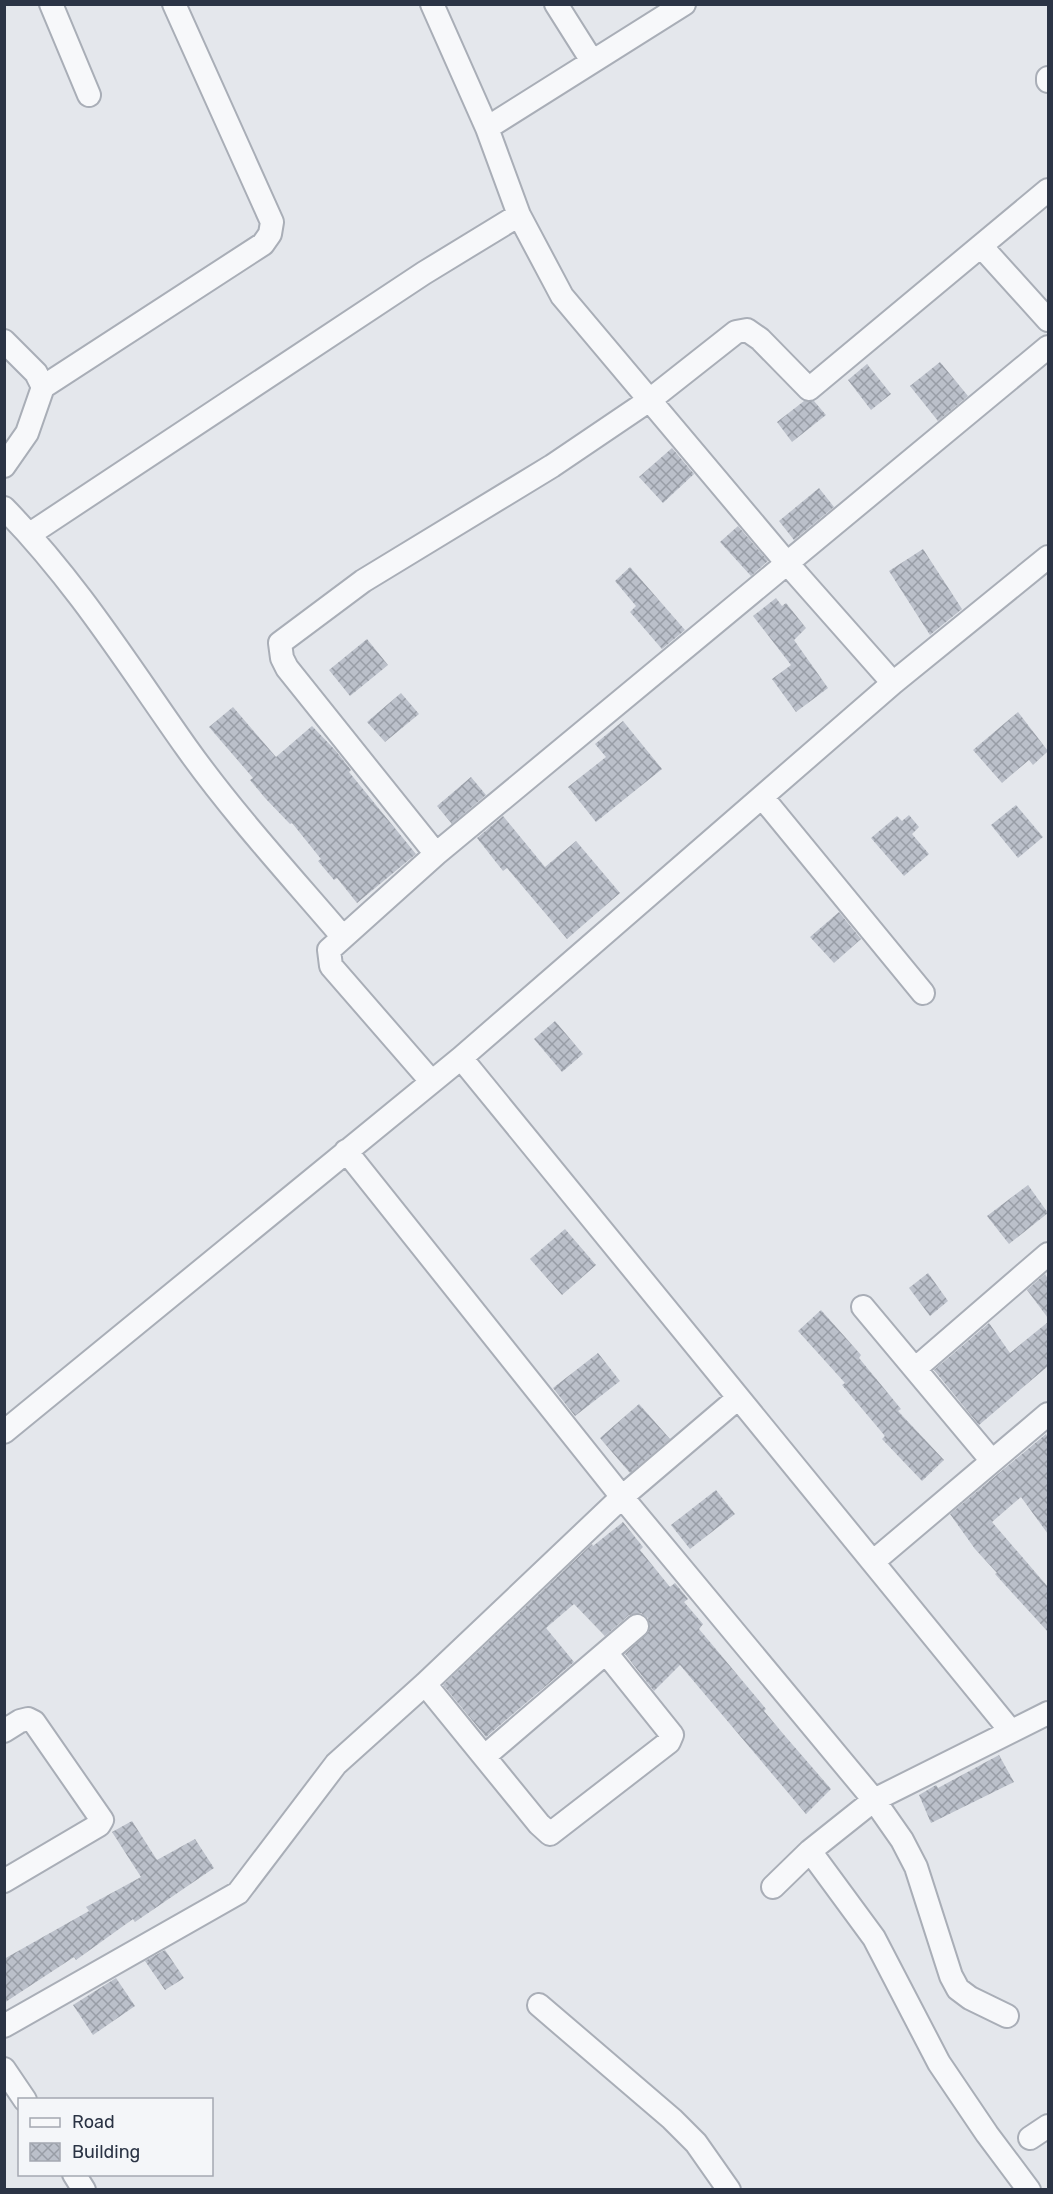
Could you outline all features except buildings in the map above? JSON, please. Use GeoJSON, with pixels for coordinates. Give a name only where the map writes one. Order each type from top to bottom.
{"type":"FeatureCollection","features":[{"type":"Feature","properties":{"kind":"street"},"geometry":{"type":"LineString","coordinates":[[51,4],[89,95]]}},
{"type":"Feature","properties":{"kind":"street"},"geometry":{"type":"LineString","coordinates":[[4,466],[27,433],[43,387],[263,244],[270,234],[272,222],[174,4]]}},
{"type":"Feature","properties":{"kind":"street"},"geometry":{"type":"LineString","coordinates":[[556,4],[592,61]]}},
{"type":"Feature","properties":{"kind":"street"},"geometry":{"type":"LineString","coordinates":[[488,128],[684,4]]}},
{"type":"Feature","properties":{"kind":"street"},"geometry":{"type":"LineString","coordinates":[[439,7],[488,128],[519,215],[562,296],[786,562],[893,683]]}},
{"type":"Feature","properties":{"kind":"street"},"geometry":{"type":"LineString","coordinates":[[435,854],[287,668],[282,658],[280,643],[363,581],[552,466],[651,399],[736,332],[747,330],[760,339],[809,389],[1048,190]]}},
{"type":"Feature","properties":{"kind":"street"},"geometry":{"type":"LineString","coordinates":[[30,534],[424,273],[519,215]]}},
{"type":"Feature","properties":{"kind":"street"},"geometry":{"type":"LineString","coordinates":[[981,246],[1048,320]]}},
{"type":"Feature","properties":{"kind":"street"},"geometry":{"type":"LineString","coordinates":[[4,341],[36,373],[43,387]]}},
{"type":"Feature","properties":{"kind":"street"},"geometry":{"type":"LineString","coordinates":[[431,1082],[331,966],[329,950],[435,854],[1048,347]]}},
{"type":"Feature","properties":{"kind":"street"},"geometry":{"type":"LineString","coordinates":[[4,508],[30,534],[106,631],[186,748],[342,936]]}},
{"type":"Feature","properties":{"kind":"street"},"geometry":{"type":"LineString","coordinates":[[4,1432],[460,1058],[893,683],[1048,557]]}},
{"type":"Feature","properties":{"kind":"street"},"geometry":{"type":"LineString","coordinates":[[762,797],[923,993]]}},
{"type":"Feature","properties":{"kind":"street"},"geometry":{"type":"LineString","coordinates":[[460,1058],[1010,1730]]}},
{"type":"Feature","properties":{"kind":"street"},"geometry":{"type":"LineString","coordinates":[[346,1151],[622,1497],[874,1800],[902,1840],[916,1867],[951,1977],[958,1989],[1007,2016]]}},
{"type":"Feature","properties":{"kind":"street"},"geometry":{"type":"LineString","coordinates":[[916,1368],[1048,1254]]}},
{"type":"Feature","properties":{"kind":"street"},"geometry":{"type":"LineString","coordinates":[[863,1307],[992,1461]]}},
{"type":"Feature","properties":{"kind":"street"},"geometry":{"type":"LineString","coordinates":[[4,2026],[238,1893],[336,1764],[622,1497],[737,1399]]}},
{"type":"Feature","properties":{"kind":"street"},"geometry":{"type":"LineString","coordinates":[[874,1561],[1048,1414]]}},
{"type":"Feature","properties":{"kind":"street"},"geometry":{"type":"LineString","coordinates":[[485,1756],[637,1626]]}},
{"type":"Feature","properties":{"kind":"street"},"geometry":{"type":"LineString","coordinates":[[424,1684],[539,1824],[550,1834],[669,1742],[672,1735],[607,1654]]}},
{"type":"Feature","properties":{"kind":"street"},"geometry":{"type":"LineString","coordinates":[[773,1887],[810,1851],[874,1800],[1048,1713]]}},
{"type":"Feature","properties":{"kind":"street"},"geometry":{"type":"LineString","coordinates":[[4,1731],[20,1720],[28,1719],[34,1722],[102,1820],[99,1825],[4,1881]]}},
{"type":"Feature","properties":{"kind":"street"},"geometry":{"type":"LineString","coordinates":[[810,1851],[874,1938],[939,2063],[987,2134],[1029,2190]]}},
{"type":"Feature","properties":{"kind":"street"},"geometry":{"type":"LineString","coordinates":[[539,2005],[672,2119],[696,2143],[729,2190]]}},
{"type":"Feature","properties":{"kind":"street"},"geometry":{"type":"LineString","coordinates":[[4,2069],[24,2098]]}},
{"type":"Feature","properties":{"kind":"street"},"geometry":{"type":"LineString","coordinates":[[75,2176],[84,2190]]}}]}
